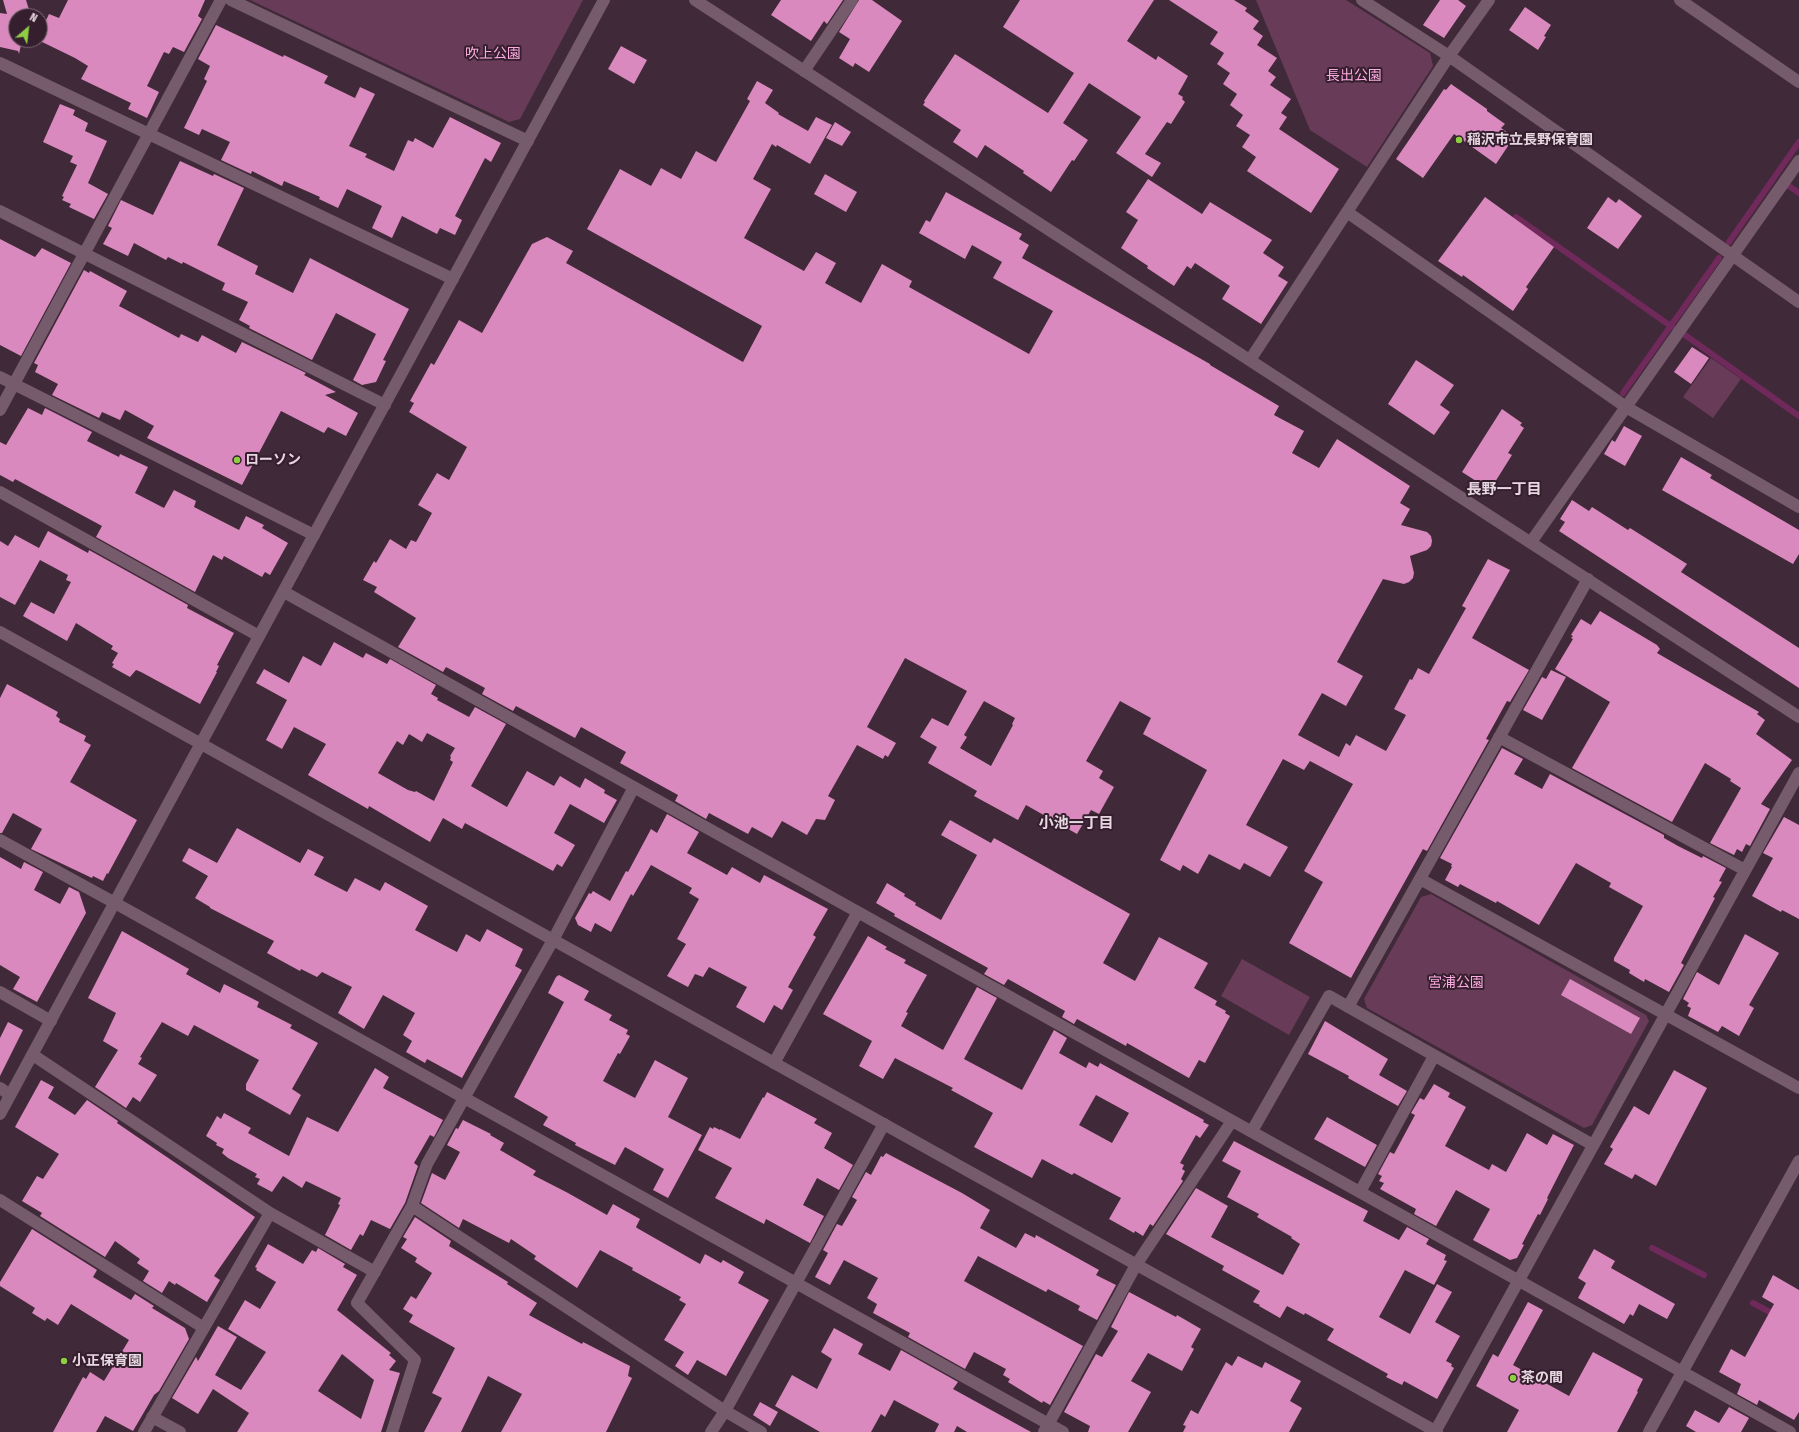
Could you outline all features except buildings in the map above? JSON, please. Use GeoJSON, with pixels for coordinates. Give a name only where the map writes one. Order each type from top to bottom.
{"type":"FeatureCollection","features":[{"type":"Feature","properties":{"kind":"street"},"geometry":{"type":"LineString","coordinates":[[0,410],[221,0]]}},
{"type":"Feature","properties":{"kind":"street"},"geometry":{"type":"LineString","coordinates":[[231,0],[528,141]]}},
{"type":"Feature","properties":{"kind":"street"},"geometry":{"type":"LineString","coordinates":[[0,1114],[604,0]]}},
{"type":"Feature","properties":{"kind":"street"},"geometry":{"type":"LineString","coordinates":[[695,0],[1799,717]]}},
{"type":"Feature","properties":{"kind":"street"},"geometry":{"type":"LineString","coordinates":[[804,71],[852,0]]}},
{"type":"Feature","properties":{"kind":"street"},"geometry":{"type":"LineString","coordinates":[[1362,0],[1449,56],[1799,302]]}},
{"type":"Feature","properties":{"kind":"street"},"geometry":{"type":"LineString","coordinates":[[1250,360],[1449,56],[1488,0]]}},
{"type":"Feature","properties":{"kind":"street"},"geometry":{"type":"LineString","coordinates":[[1680,0],[1799,82]]}},
{"type":"Feature","properties":{"kind":"street"},"geometry":{"type":"LineString","coordinates":[[0,63],[148,135],[453,279]]}},
{"type":"Feature","properties":{"kind":"street"},"geometry":{"type":"LineString","coordinates":[[1530,542],[1799,161]]}},
{"type":"Feature","properties":{"kind":"street"},"geometry":{"type":"LineString","coordinates":[[0,211],[385,405]]}},
{"type":"Feature","properties":{"kind":"street"},"geometry":{"type":"LineString","coordinates":[[1347,212],[1626,407],[1799,507]]}},
{"type":"Feature","properties":{"kind":"street"},"geometry":{"type":"LineString","coordinates":[[0,377],[314,535]]}},
{"type":"Feature","properties":{"kind":"street"},"geometry":{"type":"LineString","coordinates":[[0,492],[259,636]]}},
{"type":"Feature","properties":{"kind":"street"},"geometry":{"type":"LineString","coordinates":[[1348,1007],[1588,579]]}},
{"type":"Feature","properties":{"kind":"street"},"geometry":{"type":"LineString","coordinates":[[284,592],[1790,1432]]}},
{"type":"Feature","properties":{"kind":"street"},"geometry":{"type":"LineString","coordinates":[[0,632],[1435,1432],[1799,773]]}},
{"type":"Feature","properties":{"kind":"street"},"geometry":{"type":"LineString","coordinates":[[1500,737],[1745,870]]}},
{"type":"Feature","properties":{"kind":"street"},"geometry":{"type":"LineString","coordinates":[[392,1432],[415,1360],[357,1303],[412,1206],[427,1164],[553,940],[634,787]]}},
{"type":"Feature","properties":{"kind":"street"},"geometry":{"type":"LineString","coordinates":[[0,840],[115,902],[796,1283],[1046,1428],[1063,1432]]}},
{"type":"Feature","properties":{"kind":"street"},"geometry":{"type":"LineString","coordinates":[[1420,879],[1799,1088]]}},
{"type":"Feature","properties":{"kind":"street"},"geometry":{"type":"LineString","coordinates":[[774,1063],[858,912]]}},
{"type":"Feature","properties":{"kind":"street"},"geometry":{"type":"LineString","coordinates":[[0,992],[51,1021]]}},
{"type":"Feature","properties":{"kind":"street"},"geometry":{"type":"LineString","coordinates":[[1252,1132],[1329,996],[1593,1145]]}},
{"type":"Feature","properties":{"kind":"street"},"geometry":{"type":"LineString","coordinates":[[33,1054],[270,1213],[375,1272]]}},
{"type":"Feature","properties":{"kind":"street"},"geometry":{"type":"LineString","coordinates":[[1360,1192],[1434,1056]]}},
{"type":"Feature","properties":{"kind":"street"},"geometry":{"type":"LineString","coordinates":[[0,1088],[10,1095]]}},
{"type":"Feature","properties":{"kind":"street"},"geometry":{"type":"LineString","coordinates":[[1046,1428],[1136,1265],[1232,1121]]}},
{"type":"Feature","properties":{"kind":"street"},"geometry":{"type":"LineString","coordinates":[[711,1432],[725,1411],[884,1124]]}},
{"type":"Feature","properties":{"kind":"street"},"geometry":{"type":"LineString","coordinates":[[1649,1432],[1799,1161]]}},
{"type":"Feature","properties":{"kind":"street"},"geometry":{"type":"LineString","coordinates":[[0,1200],[204,1328]]}},
{"type":"Feature","properties":{"kind":"street"},"geometry":{"type":"LineString","coordinates":[[412,1206],[725,1411],[761,1432]]}},
{"type":"Feature","properties":{"kind":"street"},"geometry":{"type":"LineString","coordinates":[[144,1432],[270,1213]]}},
{"type":"Feature","properties":{"kind":"street"},"geometry":{"type":"LineString","coordinates":[[152,1417],[180,1432]]}},
{"type":"Feature","properties":{"kind":"green space","name":"吹上公園"},"geometry":{"type":"Polygon","coordinates":[[[250,0],[583,0],[520,119],[509,122],[250,0]]]}},
{"type":"Feature","properties":{"kind":"green space","name":"長出公園"},"geometry":{"type":"Polygon","coordinates":[[[1256,0],[1346,0],[1430,53],[1433,66],[1367,167],[1310,130],[1256,0]]]}},
{"type":"Feature","properties":{"kind":"green space"},"geometry":{"type":"Polygon","coordinates":[[[1711,358],[1741,379],[1713,418],[1683,397],[1711,358]]]}},
{"type":"Feature","properties":{"kind":"green space","name":"宮浦公園"},"geometry":{"type":"Polygon","coordinates":[[[1431,894],[1646,1015],[1649,1021],[1592,1125],[1584,1128],[1367,1008],[1364,999],[1421,897],[1431,894]]]}},
{"type":"Feature","properties":{"kind":"green space"},"geometry":{"type":"Polygon","coordinates":[[[1242,959],[1310,997],[1289,1035],[1221,996],[1242,959]]]}},
{"type":"Feature","properties":{"kind":"waterway"},"geometry":{"type":"LineString","coordinates":[[1729,242],[1799,142]]}},
{"type":"Feature","properties":{"kind":"waterway"},"geometry":{"type":"LineString","coordinates":[[1789,186],[1799,193]]}},
{"type":"Feature","properties":{"kind":"waterway"},"geometry":{"type":"LineString","coordinates":[[1516,217],[1672,327]]}},
{"type":"Feature","properties":{"kind":"waterway"},"geometry":{"type":"LineString","coordinates":[[1623,393],[1719,258]]}},
{"type":"Feature","properties":{"kind":"waterway"},"geometry":{"type":"LineString","coordinates":[[1685,335],[1799,416]]}},
{"type":"Feature","properties":{"kind":"waterway"},"geometry":{"type":"LineString","coordinates":[[1652,1248],[1704,1275]]}},
{"type":"Feature","properties":{"kind":"waterway"},"geometry":{"type":"LineString","coordinates":[[1753,1303],[1777,1316]]}},
{"type":"Feature","properties":{"kind":"place","name":"稲沢市立長野保育園"},"geometry":{"type":"Point","coordinates":[1459,140]}},
{"type":"Feature","properties":{"kind":"place","name":"ローソン"},"geometry":{"type":"Point","coordinates":[237,460]}},
{"type":"Feature","properties":{"kind":"place","name":"小正保育園"},"geometry":{"type":"Point","coordinates":[64,1361]}},
{"type":"Feature","properties":{"kind":"place","name":"茶の間"},"geometry":{"type":"Point","coordinates":[1513,1378]}},
{"type":"Feature","properties":{"kind":"district","name":"長野一丁目"},"geometry":{"type":"Point","coordinates":[1504,490]}},
{"type":"Feature","properties":{"kind":"district","name":"小池一丁目"},"geometry":{"type":"Point","coordinates":[1076,824]}}]}
